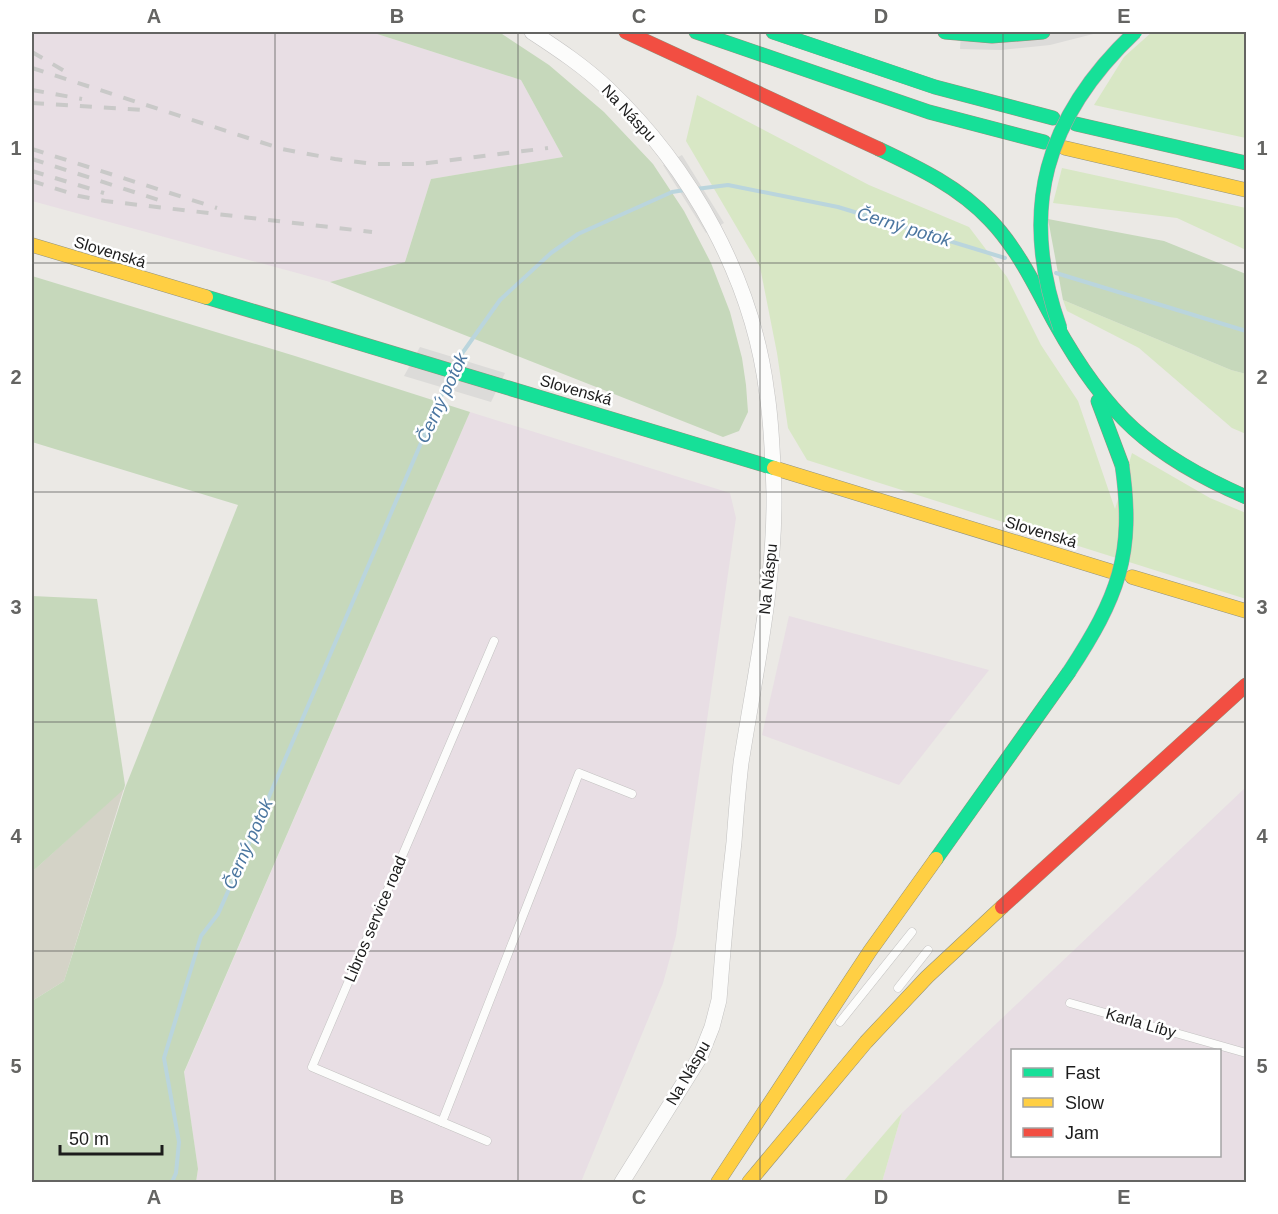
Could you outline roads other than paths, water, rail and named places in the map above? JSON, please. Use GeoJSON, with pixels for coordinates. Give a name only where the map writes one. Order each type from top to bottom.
{"type":"FeatureCollection","features":[{"type":"Feature","properties":{"kind":"main road"},"geometry":{"type":"LineString","coordinates":[[626,32],[901,159],[945,182],[983,213],[1014,250],[1089,380],[1108,405],[1154,446],[1206,478],[1246,497]]}},
{"type":"Feature","properties":{"kind":"main road"},"geometry":{"type":"LineString","coordinates":[[696,32],[929,112],[1044,142]]}},
{"type":"Feature","properties":{"kind":"main road"},"geometry":{"type":"LineString","coordinates":[[772,32],[935,87],[1053,118]]}},
{"type":"Feature","properties":{"kind":"main road"},"geometry":{"type":"LineString","coordinates":[[945,32],[992,36],[1042,32]]}},
{"type":"Feature","properties":{"kind":"main road"},"geometry":{"type":"LineString","coordinates":[[1060,328],[1048,291],[1042,258],[1040,220],[1052,153],[1062,125],[1078,94],[1119,45],[1135,32]]}},
{"type":"Feature","properties":{"kind":"main road"},"geometry":{"type":"LineString","coordinates":[[1076,124],[1246,163]]}},
{"type":"Feature","properties":{"kind":"main road"},"geometry":{"type":"LineString","coordinates":[[1065,148],[1246,190]]}},
{"type":"Feature","properties":{"kind":"main road","name":"Slovenská"},"geometry":{"type":"LineString","coordinates":[[32,245],[604,416],[1110,571]]}},
{"type":"Feature","properties":{"kind":"main road"},"geometry":{"type":"LineString","coordinates":[[718,1182],[870,951],[1069,672],[1110,603],[1120,577],[1126,550],[1127,494],[1122,465],[1112,435],[1089,380]]}},
{"type":"Feature","properties":{"kind":"main road"},"geometry":{"type":"LineString","coordinates":[[1132,577],[1246,611]]}},
{"type":"Feature","properties":{"kind":"main road"},"geometry":{"type":"LineString","coordinates":[[750,1181],[866,1042],[919,985],[998,910],[1246,685]]}},
{"type":"Feature","properties":{"kind":"street","name":"Na Náspu"},"geometry":{"type":"LineString","coordinates":[[532,32],[578,64],[609,90],[648,131],[671,161],[714,229],[739,285],[755,337],[768,394],[773,516],[767,596],[741,765],[719,1000],[712,1027],[700,1057],[622,1182]]}},
{"type":"Feature","properties":{"kind":"lane","name":"Libros service road"},"geometry":{"type":"LineString","coordinates":[[442,1122],[312,1067],[494,641]]}},
{"type":"Feature","properties":{"kind":"lane"},"geometry":{"type":"LineString","coordinates":[[487,1141],[442,1122],[579,773],[632,794]]}},
{"type":"Feature","properties":{"kind":"lane"},"geometry":{"type":"LineString","coordinates":[[834,1029],[912,932]]}},
{"type":"Feature","properties":{"kind":"lane"},"geometry":{"type":"LineString","coordinates":[[891,997],[928,950]]}},
{"type":"Feature","properties":{"kind":"lane","name":"Karla Líby"},"geometry":{"type":"LineString","coordinates":[[1070,1003],[1246,1053]]}},
{"type":"Feature","properties":{"kind":"lane"},"geometry":{"type":"LineString","coordinates":[[750,1181],[861,1034]]}},
{"type":"Feature","properties":{"kind":"lane"},"geometry":{"type":"LineString","coordinates":[[732,1162],[806,1065]]}},
{"type":"Feature","properties":{"kind":"waterway","name":"Černý potok"},"geometry":{"type":"LineString","coordinates":[[696,189],[728,185],[838,207],[1005,258]]}},
{"type":"Feature","properties":{"kind":"waterway","name":"Černý potok"},"geometry":{"type":"LineString","coordinates":[[456,362],[500,300],[551,253],[578,234],[672,192],[685,190]]}},
{"type":"Feature","properties":{"kind":"waterway","name":"Černý potok"},"geometry":{"type":"LineString","coordinates":[[1056,273],[1246,331]]}},
{"type":"Feature","properties":{"kind":"waterway","name":"Černý potok"},"geometry":{"type":"LineString","coordinates":[[172,1182],[176,1173],[179,1142],[164,1058],[201,936],[218,914],[449,378]]}},
{"type":"Feature","properties":{"kind":"railway"},"geometry":{"type":"LineString","coordinates":[[32,52],[73,76]]}},
{"type":"Feature","properties":{"kind":"railway"},"geometry":{"type":"LineString","coordinates":[[32,68],[282,149],[335,159],[374,164],[420,164],[548,148]]}},
{"type":"Feature","properties":{"kind":"railway"},"geometry":{"type":"LineString","coordinates":[[32,90],[82,99]]}},
{"type":"Feature","properties":{"kind":"railway"},"geometry":{"type":"LineString","coordinates":[[32,103],[142,110]]}},
{"type":"Feature","properties":{"kind":"railway"},"geometry":{"type":"LineString","coordinates":[[32,149],[217,208]]}},
{"type":"Feature","properties":{"kind":"railway"},"geometry":{"type":"LineString","coordinates":[[32,159],[168,203]]}},
{"type":"Feature","properties":{"kind":"railway"},"geometry":{"type":"LineString","coordinates":[[32,171],[104,193]]}},
{"type":"Feature","properties":{"kind":"railway"},"geometry":{"type":"LineString","coordinates":[[32,181],[79,196],[105,201],[372,232]]}}]}
